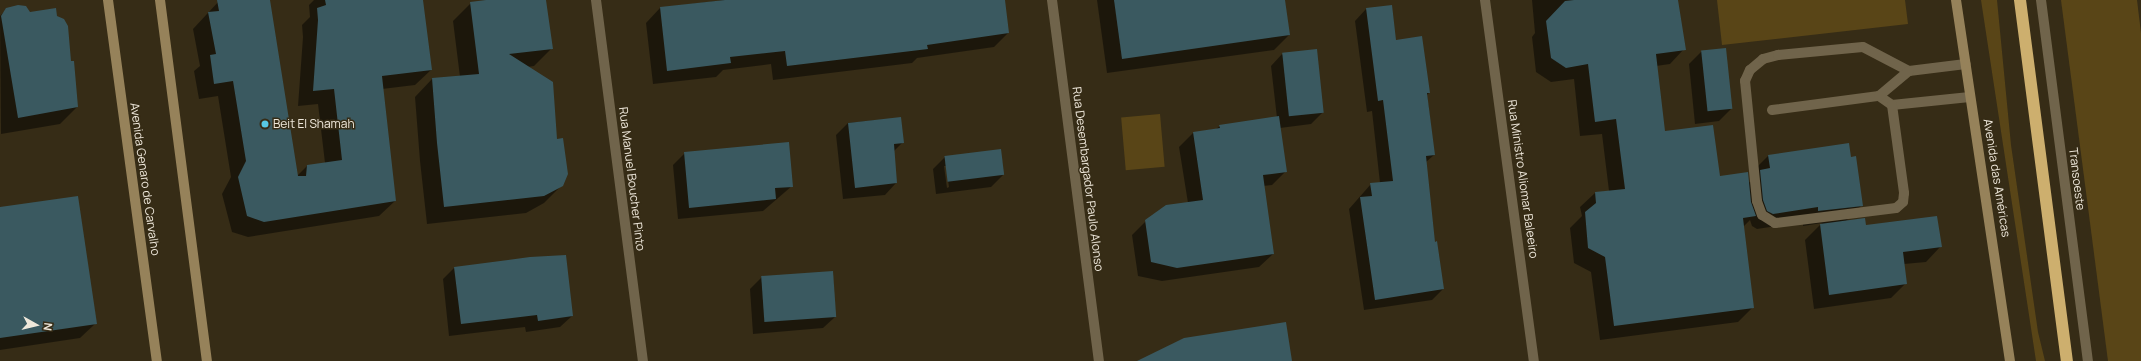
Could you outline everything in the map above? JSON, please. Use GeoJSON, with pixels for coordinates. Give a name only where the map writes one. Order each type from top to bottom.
{"type":"FeatureCollection","features":[{"type":"Feature","properties":{"kind":"highway"},"geometry":{"type":"LineString","coordinates":[[2012,0],[2022,16]]}},
{"type":"Feature","properties":{"kind":"highway"},"geometry":{"type":"LineString","coordinates":[[2020,0],[2067,361]]}},
{"type":"Feature","properties":{"kind":"street","name":"Avenida Genaro de Carvalho"},"geometry":{"type":"LineString","coordinates":[[108,0],[157,361]]}},
{"type":"Feature","properties":{"kind":"street"},"geometry":{"type":"LineString","coordinates":[[160,0],[207,361]]}},
{"type":"Feature","properties":{"kind":"street","name":"Rua Manuel Boucher Pinto"},"geometry":{"type":"LineString","coordinates":[[596,0],[643,361]]}},
{"type":"Feature","properties":{"kind":"street","name":"Rua Desembargador Paulo Alonso"},"geometry":{"type":"LineString","coordinates":[[1052,0],[1099,361]]}},
{"type":"Feature","properties":{"kind":"street","name":"Rua Ministro Aliomar Baleeiro"},"geometry":{"type":"LineString","coordinates":[[1485,0],[1534,361]]}},
{"type":"Feature","properties":{"kind":"street","name":"Avenida das Américas"},"geometry":{"type":"LineString","coordinates":[[1956,0],[2010,361]]}},
{"type":"Feature","properties":{"kind":"street","name":"Transoeste"},"geometry":{"type":"LineString","coordinates":[[2041,0],[2088,361]]}},
{"type":"Feature","properties":{"kind":"street"},"geometry":{"type":"LineString","coordinates":[[1892,105],[1904,193],[1903,202],[1896,208],[1775,223],[1762,215],[1757,201],[1745,88],[1745,81],[1750,70],[1763,59],[1778,55],[1863,47],[1909,71]]}},
{"type":"Feature","properties":{"kind":"street"},"geometry":{"type":"LineString","coordinates":[[1772,110],[1879,96],[1909,71],[1966,64]]}},
{"type":"Feature","properties":{"kind":"street"},"geometry":{"type":"LineString","coordinates":[[1879,96],[1892,105],[1970,96]]}},
{"type":"Feature","properties":{"kind":"shaded area"},"geometry":{"type":"Polygon","coordinates":[[[1717,0],[1905,0],[1908,24],[1722,45],[1717,0]]]}},
{"type":"Feature","properties":{"kind":"shaded area"},"geometry":{"type":"Polygon","coordinates":[[[1981,0],[1997,0],[2011,145],[2038,332],[2045,361],[2036,361],[1981,0]]]}},
{"type":"Feature","properties":{"kind":"shaded area"},"geometry":{"type":"Polygon","coordinates":[[[2061,0],[2137,0],[2141,33],[2141,361],[2108,361],[2061,0]]]}},
{"type":"Feature","properties":{"kind":"shaded area"},"geometry":{"type":"Polygon","coordinates":[[[1160,114],[1165,167],[1126,170],[1121,117],[1160,114]]]}},
{"type":"Feature","properties":{"kind":"building"},"geometry":{"type":"Polygon","coordinates":[[[217,0],[270,0],[298,176],[306,176],[307,165],[342,160],[334,89],[313,91],[318,20],[317,8],[326,5],[325,0],[423,0],[432,70],[382,76],[396,201],[264,222],[247,216],[238,177],[246,161],[233,81],[214,84],[210,55],[216,54],[208,12],[219,11],[217,0]]]}},
{"type":"Feature","properties":{"kind":"building"},"geometry":{"type":"Polygon","coordinates":[[[486,0],[546,0],[553,49],[509,54],[553,82],[557,139],[563,138],[568,174],[563,186],[544,196],[444,207],[432,78],[479,74],[470,2],[486,0]]]}},
{"type":"Feature","properties":{"kind":"building"},"geometry":{"type":"Polygon","coordinates":[[[725,0],[1005,0],[1009,33],[927,45],[928,49],[787,66],[785,51],[730,57],[731,63],[667,71],[660,7],[725,0]]]}},
{"type":"Feature","properties":{"kind":"building"},"geometry":{"type":"Polygon","coordinates":[[[1114,0],[1285,0],[1290,35],[1122,59],[1114,0]]]}},
{"type":"Feature","properties":{"kind":"building"},"geometry":{"type":"Polygon","coordinates":[[[1678,0],[1686,50],[1656,54],[1665,131],[1713,125],[1720,176],[1748,172],[1751,202],[1756,216],[1743,218],[1754,308],[1614,326],[1605,257],[1588,248],[1585,212],[1596,203],[1595,192],[1625,189],[1616,119],[1595,122],[1588,64],[1566,68],[1551,58],[1546,21],[1565,1],[1678,0]]]}},
{"type":"Feature","properties":{"kind":"building"},"geometry":{"type":"Polygon","coordinates":[[[18,5],[26,6],[30,12],[56,8],[57,16],[64,19],[68,26],[71,61],[74,61],[78,107],[18,118],[1,16],[6,8],[18,5]]]}},
{"type":"Feature","properties":{"kind":"building"},"geometry":{"type":"Polygon","coordinates":[[[1392,5],[1396,40],[1422,36],[1430,93],[1427,93],[1435,155],[1426,156],[1435,242],[1437,241],[1444,289],[1375,300],[1360,197],[1372,196],[1370,183],[1393,181],[1383,100],[1378,101],[1366,8],[1392,5]]]}},
{"type":"Feature","properties":{"kind":"building"},"geometry":{"type":"Polygon","coordinates":[[[1726,48],[1732,109],[1708,111],[1701,51],[1726,48]]]}},
{"type":"Feature","properties":{"kind":"building"},"geometry":{"type":"Polygon","coordinates":[[[1317,49],[1324,113],[1289,116],[1282,53],[1317,49]]]}},
{"type":"Feature","properties":{"kind":"building"},"geometry":{"type":"Polygon","coordinates":[[[1279,116],[1287,172],[1263,175],[1274,254],[1177,268],[1151,262],[1145,220],[1166,205],[1203,200],[1193,132],[1220,128],[1219,125],[1279,116]]]}},
{"type":"Feature","properties":{"kind":"building"},"geometry":{"type":"Polygon","coordinates":[[[901,117],[904,143],[894,144],[897,183],[855,188],[848,123],[901,117]]]}},
{"type":"Feature","properties":{"kind":"building"},"geometry":{"type":"Polygon","coordinates":[[[789,142],[793,187],[775,188],[776,199],[689,208],[684,152],[789,142]]]}},
{"type":"Feature","properties":{"kind":"building"},"geometry":{"type":"Polygon","coordinates":[[[1849,143],[1851,157],[1856,156],[1863,206],[1818,211],[1818,207],[1773,214],[1767,211],[1763,200],[1760,170],[1770,168],[1768,155],[1849,143]]]}},
{"type":"Feature","properties":{"kind":"building"},"geometry":{"type":"Polygon","coordinates":[[[1001,149],[1004,175],[948,182],[944,156],[1001,149]]]}},
{"type":"Feature","properties":{"kind":"building"},"geometry":{"type":"Polygon","coordinates":[[[78,196],[97,324],[0,338],[0,207],[78,196]]]}},
{"type":"Feature","properties":{"kind":"building"},"geometry":{"type":"Polygon","coordinates":[[[1937,216],[1942,247],[1903,252],[1907,284],[1829,295],[1820,224],[1865,218],[1866,225],[1937,216]]]}},
{"type":"Feature","properties":{"kind":"building"},"geometry":{"type":"Polygon","coordinates":[[[566,255],[573,316],[538,321],[537,315],[461,324],[454,267],[530,257],[566,255]]]}},
{"type":"Feature","properties":{"kind":"building"},"geometry":{"type":"Polygon","coordinates":[[[833,271],[836,317],[764,322],[761,276],[833,271]]]}},
{"type":"Feature","properties":{"kind":"building"},"geometry":{"type":"Polygon","coordinates":[[[1286,322],[1292,361],[1137,361],[1184,338],[1286,322]]]}},
{"type":"Feature","properties":{"kind":"place","name":"Beit El Shamah"},"geometry":{"type":"Point","coordinates":[265,124]}}]}
